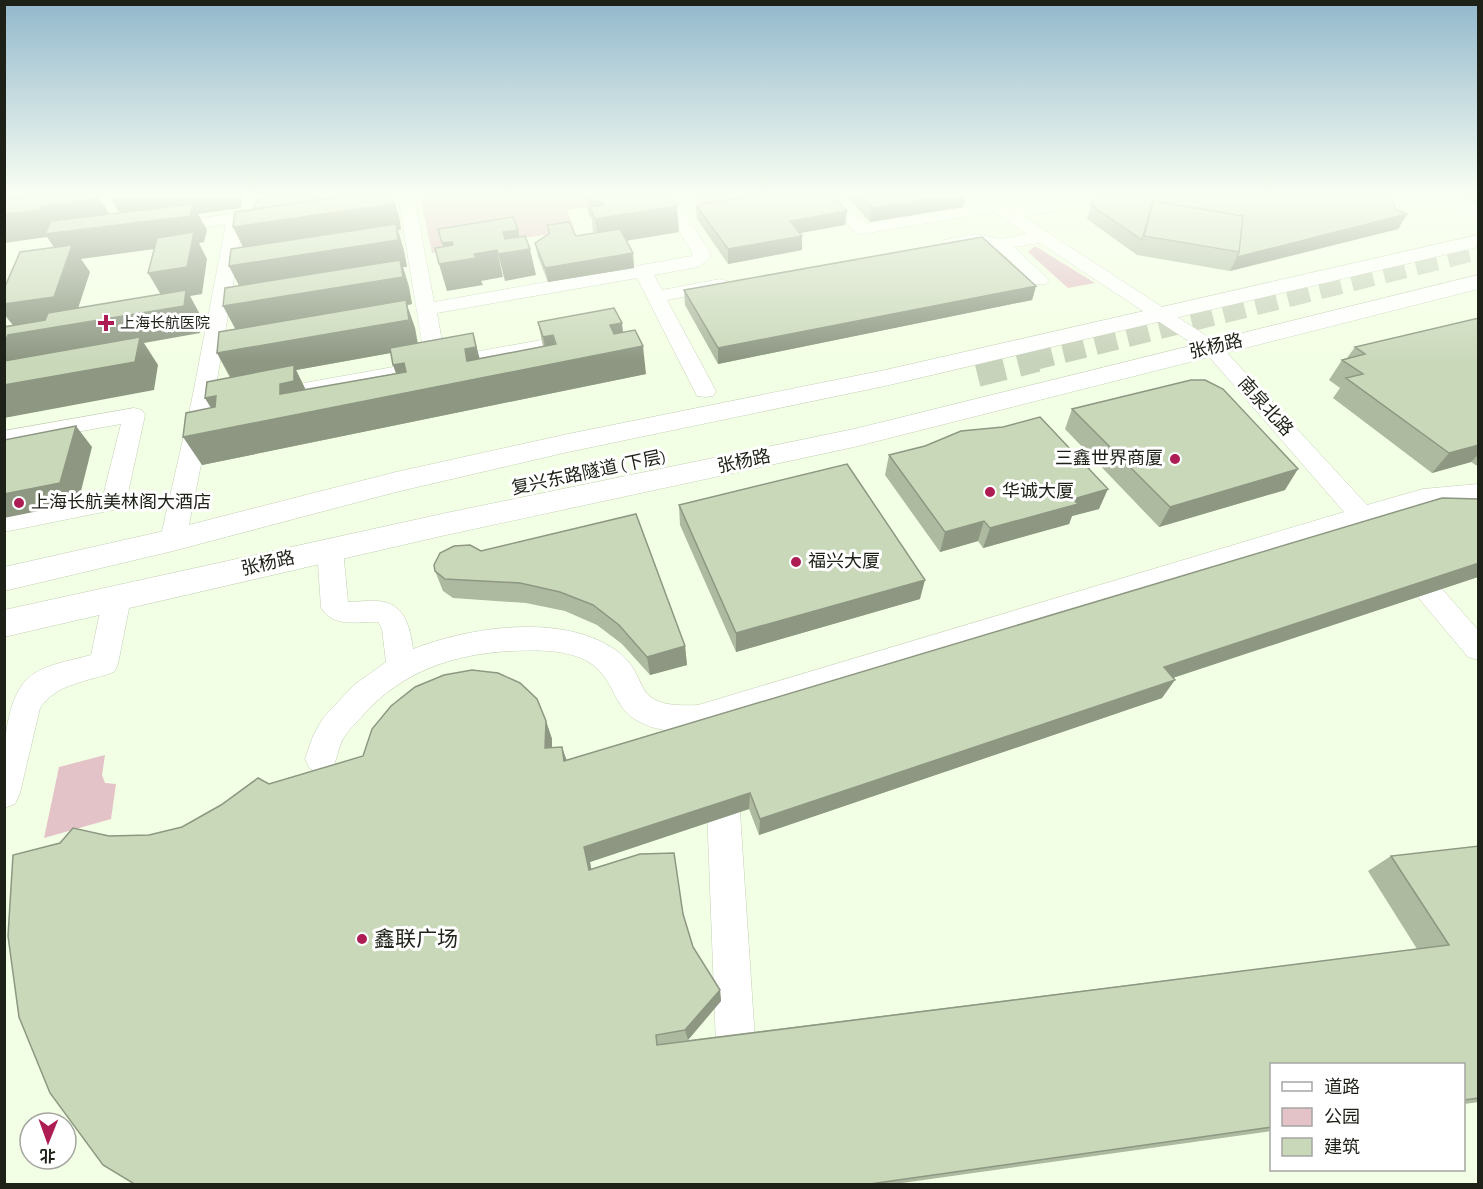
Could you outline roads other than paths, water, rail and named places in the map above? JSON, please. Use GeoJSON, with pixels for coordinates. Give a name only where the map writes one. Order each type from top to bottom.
{"type":"FeatureCollection","features":[{"type":"Feature","properties":{"kind":"main road"},"geometry":{"type":"LineString","coordinates":[[4,579],[173,540],[396,482],[568,442],[885,378],[1439,250]]}},
{"type":"Feature","properties":{"kind":"main road","name":"张杨路"},"geometry":{"type":"LineString","coordinates":[[4,624],[330,550],[854,438],[1479,282]]}},
{"type":"Feature","properties":{"kind":"main road","name":"复兴东路隧道 (下层)"},"geometry":{"type":"LineString","coordinates":[[196,580],[432,508],[982,380],[584,456],[403,498],[208,530]]}},
{"type":"Feature","properties":{"kind":"street"},"geometry":{"type":"LineString","coordinates":[[173,540],[230,250]]}},
{"type":"Feature","properties":{"kind":"street"},"geometry":{"type":"LineString","coordinates":[[416,250],[434,353],[260,392],[604,334]]}},
{"type":"Feature","properties":{"kind":"street"},"geometry":{"type":"LineString","coordinates":[[427,309],[692,263],[701,258],[700,250]]}},
{"type":"Feature","properties":{"kind":"street"},"geometry":{"type":"LineString","coordinates":[[1007,250],[1040,280]]}},
{"type":"Feature","properties":{"kind":"street","name":"南泉北路"},"geometry":{"type":"LineString","coordinates":[[1063,250],[1212,348],[1479,649]]}},
{"type":"Feature","properties":{"kind":"street"},"geometry":{"type":"LineString","coordinates":[[643,272],[705,391]]}},
{"type":"Feature","properties":{"kind":"street"},"geometry":{"type":"LineString","coordinates":[[656,297],[736,282]]}},
{"type":"Feature","properties":{"kind":"street"},"geometry":{"type":"LineString","coordinates":[[202,402],[225,398]]}},
{"type":"Feature","properties":{"kind":"street"},"geometry":{"type":"LineString","coordinates":[[4,438],[134,415],[114,502],[4,524]]}},
{"type":"Feature","properties":{"kind":"street"},"geometry":{"type":"LineString","coordinates":[[321,759],[330,733],[375,683],[401,666],[426,654],[465,644],[539,638],[575,645],[605,657],[623,678],[632,697],[647,713],[675,720],[698,718],[1423,497],[1479,492]]}},
{"type":"Feature","properties":{"kind":"street"},"geometry":{"type":"LineString","coordinates":[[330,550],[335,607],[341,612],[353,614],[377,611],[393,620],[401,666]]}},
{"type":"Feature","properties":{"kind":"street"},"geometry":{"type":"LineString","coordinates":[[4,793],[26,704],[37,688],[55,677],[104,664],[117,598]]}},
{"type":"Feature","properties":{"kind":"street"},"geometry":{"type":"LineString","coordinates":[[718,712],[739,1104]]}},
{"type":"Feature","properties":{"kind":"tunnel"},"geometry":{"type":"LineString","coordinates":[[1031,360],[1472,250]]}},
{"type":"Feature","properties":{"kind":"tunnel"},"geometry":{"type":"LineString","coordinates":[[977,373],[1037,358]]}},
{"type":"Feature","properties":{"kind":"place","name":"上海长航医院"},"geometry":{"type":"Point","coordinates":[106,323]}},
{"type":"Feature","properties":{"kind":"place","name":"三鑫世界商厦"},"geometry":{"type":"Point","coordinates":[1175,459]}},
{"type":"Feature","properties":{"kind":"place","name":"华诚大厦"},"geometry":{"type":"Point","coordinates":[990,492]}},
{"type":"Feature","properties":{"kind":"place","name":"上海长航美林阁大酒店"},"geometry":{"type":"Point","coordinates":[19,503]}},
{"type":"Feature","properties":{"kind":"place","name":"福兴大厦"},"geometry":{"type":"Point","coordinates":[796,562]}},
{"type":"Feature","properties":{"kind":"place","name":"鑫联广场"},"geometry":{"type":"Point","coordinates":[362,939]}}]}
